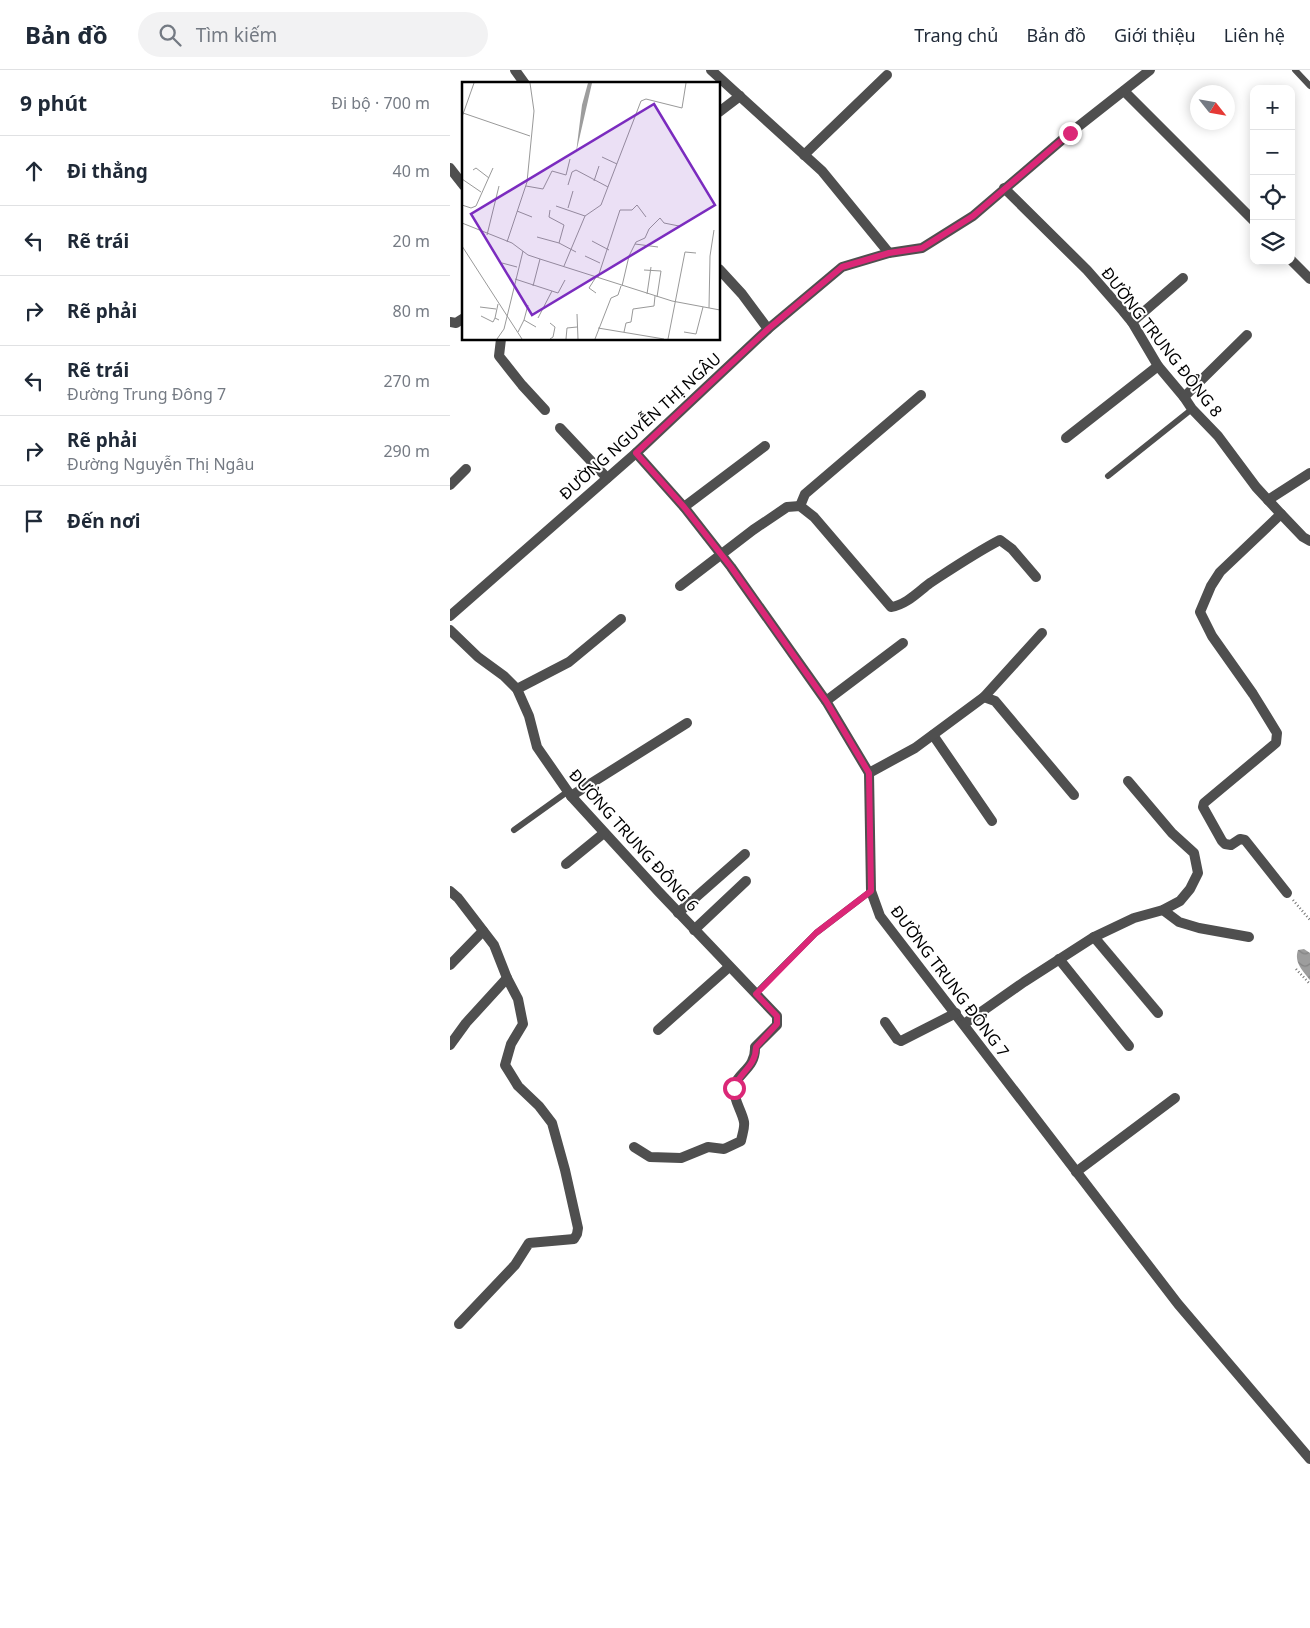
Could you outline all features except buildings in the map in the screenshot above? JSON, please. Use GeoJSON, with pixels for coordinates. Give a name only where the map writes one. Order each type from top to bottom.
{"type":"FeatureCollection","features":[{"type":"Feature","properties":{"kind":"street"},"geometry":{"type":"LineString","coordinates":[[515,70],[524,82]]}},
{"type":"Feature","properties":{"kind":"street"},"geometry":{"type":"LineString","coordinates":[[711,70],[822,171],[889,253]]}},
{"type":"Feature","properties":{"kind":"street","name":"ĐƯỜNG NGUYỄN THỊ NGÂU"},"geometry":{"type":"LineString","coordinates":[[450,616],[636,453],[768,329],[842,267],[889,253],[922,248],[973,216],[1004,188],[1150,70]]}},
{"type":"Feature","properties":{"kind":"street"},"geometry":{"type":"LineString","coordinates":[[804,155],[887,75]]}},
{"type":"Feature","properties":{"kind":"street"},"geometry":{"type":"LineString","coordinates":[[1124,91],[1253,220]]}},
{"type":"Feature","properties":{"kind":"street"},"geometry":{"type":"LineString","coordinates":[[720,111],[740,96]]}},
{"type":"Feature","properties":{"kind":"street"},"geometry":{"type":"LineString","coordinates":[[450,168],[462,183]]}},
{"type":"Feature","properties":{"kind":"street","name":"ĐƯỜNG TRUNG ĐÔNG 8"},"geometry":{"type":"LineString","coordinates":[[1004,188],[1087,270],[1132,322],[1158,366],[1184,397],[1192,410],[1218,436],[1268,500],[1303,537],[1310,541]]}},
{"type":"Feature","properties":{"kind":"street"},"geometry":{"type":"LineString","coordinates":[[1295,264],[1310,279]]}},
{"type":"Feature","properties":{"kind":"street"},"geometry":{"type":"LineString","coordinates":[[720,270],[742,294],[768,329]]}},
{"type":"Feature","properties":{"kind":"street"},"geometry":{"type":"LineString","coordinates":[[1132,322],[1183,278]]}},
{"type":"Feature","properties":{"kind":"street"},"geometry":{"type":"LineString","coordinates":[[450,322],[456,323],[462,319]]}},
{"type":"Feature","properties":{"kind":"street"},"geometry":{"type":"LineString","coordinates":[[1184,397],[1247,335]]}},
{"type":"Feature","properties":{"kind":"street"},"geometry":{"type":"LineString","coordinates":[[501,340],[499,356],[522,386],[545,410]]}},
{"type":"Feature","properties":{"kind":"street"},"geometry":{"type":"LineString","coordinates":[[1066,438],[1158,366]]}},
{"type":"Feature","properties":{"kind":"street"},"geometry":{"type":"LineString","coordinates":[[800,506],[805,494],[921,395]]}},
{"type":"Feature","properties":{"kind":"street"},"geometry":{"type":"LineString","coordinates":[[560,428],[607,478]]}},
{"type":"Feature","properties":{"kind":"street"},"geometry":{"type":"LineString","coordinates":[[684,507],[766,446]]}},
{"type":"Feature","properties":{"kind":"street","name":"ĐƯỜNG TRUNG ĐÔNG 7"},"geometry":{"type":"LineString","coordinates":[[636,453],[684,507],[721,555],[826,701],[869,773],[871,891],[880,916],[1178,1304],[1310,1459]]}},
{"type":"Feature","properties":{"kind":"street"},"geometry":{"type":"LineString","coordinates":[[450,485],[466,469]]}},
{"type":"Feature","properties":{"kind":"street"},"geometry":{"type":"LineString","coordinates":[[1268,500],[1310,473]]}},
{"type":"Feature","properties":{"kind":"street"},"geometry":{"type":"LineString","coordinates":[[680,586],[753,530],[787,507],[800,506],[814,517],[891,608],[900,606],[970,556],[1000,540],[1012,549],[1036,577]]}},
{"type":"Feature","properties":{"kind":"street"},"geometry":{"type":"LineString","coordinates":[[1281,514],[1220,572],[1210,586],[1200,612],[1212,636],[1253,694],[1277,733],[1278,738],[1276,743],[1204,803],[1203,807],[1222,841],[1225,844],[1231,845],[1240,839],[1245,840],[1288,893]]}},
{"type":"Feature","properties":{"kind":"street"},"geometry":{"type":"LineString","coordinates":[[517,689],[569,662],[621,619]]}},
{"type":"Feature","properties":{"kind":"street","name":"ĐƯỜNG TRUNG ĐÔNG 6"},"geometry":{"type":"LineString","coordinates":[[450,630],[478,657],[504,676],[517,689],[529,716],[537,747],[569,794],[678,913],[777,1016],[777,1024],[756,1047],[756,1056],[747,1070],[737,1080],[734,1088],[744,1124],[741,1141],[724,1149],[708,1148],[681,1158],[650,1157],[634,1147]]}},
{"type":"Feature","properties":{"kind":"street"},"geometry":{"type":"LineString","coordinates":[[869,773],[915,748],[984,697],[1042,633]]}},
{"type":"Feature","properties":{"kind":"street"},"geometry":{"type":"LineString","coordinates":[[826,701],[903,643]]}},
{"type":"Feature","properties":{"kind":"street"},"geometry":{"type":"LineString","coordinates":[[984,697],[995,701],[1074,795]]}},
{"type":"Feature","properties":{"kind":"street"},"geometry":{"type":"LineString","coordinates":[[569,794],[687,723]]}},
{"type":"Feature","properties":{"kind":"street"},"geometry":{"type":"LineString","coordinates":[[933,735],[992,821]]}},
{"type":"Feature","properties":{"kind":"street"},"geometry":{"type":"LineString","coordinates":[[964,1024],[1024,982],[1094,937],[1134,918],[1163,910],[1180,901],[1190,889],[1198,873],[1194,853],[1172,833],[1128,781]]}},
{"type":"Feature","properties":{"kind":"street"},"geometry":{"type":"LineString","coordinates":[[566,864],[604,833]]}},
{"type":"Feature","properties":{"kind":"street"},"geometry":{"type":"LineString","coordinates":[[678,913],[744,854]]}},
{"type":"Feature","properties":{"kind":"street"},"geometry":{"type":"LineString","coordinates":[[694,930],[746,881]]}},
{"type":"Feature","properties":{"kind":"street"},"geometry":{"type":"LineString","coordinates":[[450,891],[458,898],[494,945],[507,978],[518,999],[523,1024],[511,1044],[505,1065],[518,1086],[539,1106],[552,1123],[578,1228],[574,1238],[528,1242],[515,1265],[459,1324]]}},
{"type":"Feature","properties":{"kind":"street"},"geometry":{"type":"LineString","coordinates":[[1163,910],[1179,922],[1200,928],[1249,936]]}},
{"type":"Feature","properties":{"kind":"street"},"geometry":{"type":"LineString","coordinates":[[450,965],[483,932]]}},
{"type":"Feature","properties":{"kind":"street"},"geometry":{"type":"LineString","coordinates":[[1094,937],[1158,1013]]}},
{"type":"Feature","properties":{"kind":"street"},"geometry":{"type":"LineString","coordinates":[[1059,960],[1129,1046]]}},
{"type":"Feature","properties":{"kind":"street"},"geometry":{"type":"LineString","coordinates":[[658,1030],[730,967]]}},
{"type":"Feature","properties":{"kind":"street"},"geometry":{"type":"LineString","coordinates":[[450,1044],[466,1023],[507,978]]}},
{"type":"Feature","properties":{"kind":"street"},"geometry":{"type":"LineString","coordinates":[[885,1022],[897,1039],[901,1041],[956,1013]]}},
{"type":"Feature","properties":{"kind":"street"},"geometry":{"type":"LineString","coordinates":[[1076,1172],[1175,1098]]}},
{"type":"Feature","properties":{"kind":"lane"},"geometry":{"type":"LineString","coordinates":[[1295,70],[1310,86]]}},
{"type":"Feature","properties":{"kind":"lane"},"geometry":{"type":"LineString","coordinates":[[1108,476],[1192,410]]}},
{"type":"Feature","properties":{"kind":"lane"},"geometry":{"type":"LineString","coordinates":[[514,830],[569,794]]}},
{"type":"Feature","properties":{"kind":"lane"},"geometry":{"type":"LineString","coordinates":[[756,994],[816,933],[871,891]]}},
{"type":"Feature","properties":{"kind":"path"},"geometry":{"type":"LineString","coordinates":[[1288,893],[1310,920]]}},
{"type":"Feature","properties":{"kind":"path"},"geometry":{"type":"LineString","coordinates":[[1296,969],[1310,984]]}},
{"type":"Feature","properties":{"kind":"water"},"geometry":{"type":"Polygon","coordinates":[[[1304,949],[1310,953],[1310,980],[1304,973],[1297,958],[1298,950],[1304,949]]]}},
{"type":"Feature","properties":{"kind":"route"},"geometry":{"type":"LineString","coordinates":[[734,1088],[737,1080],[747,1070],[756,1056],[756,1047],[777,1024],[777,1016],[756,994],[816,933],[871,891],[869,773],[826,701],[731,567],[684,507],[636,453],[768,329],[842,267],[889,253],[922,248],[973,216],[1070,133]]}}]}
